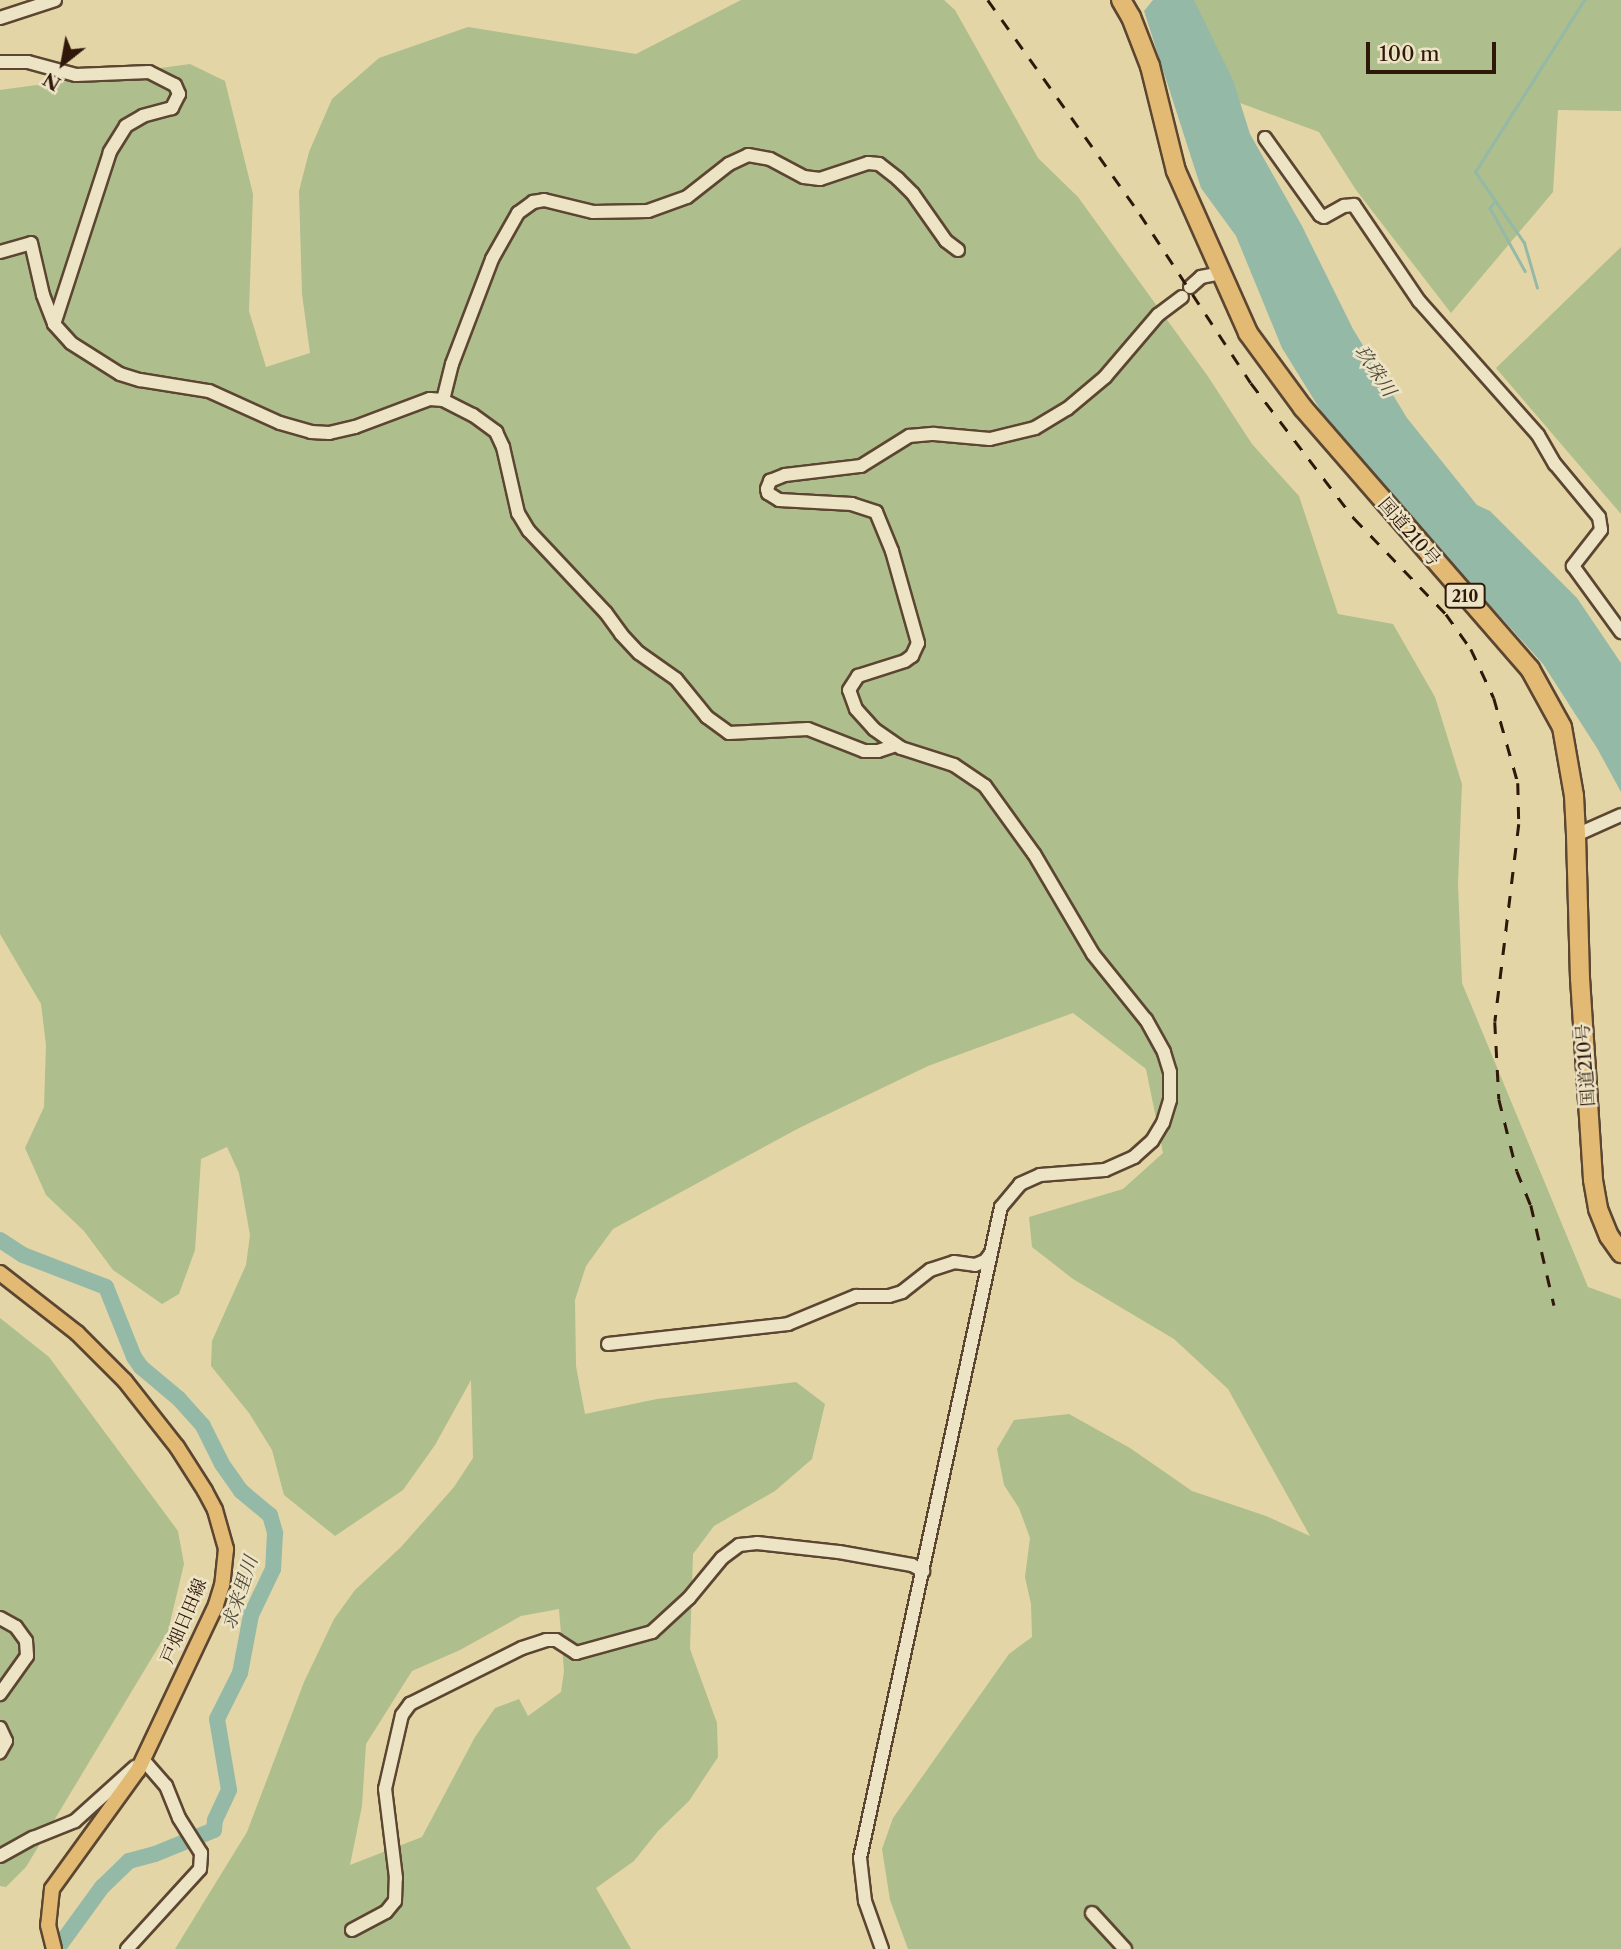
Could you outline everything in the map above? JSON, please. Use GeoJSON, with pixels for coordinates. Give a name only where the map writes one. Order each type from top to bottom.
{"type":"FeatureCollection","features":[{"type":"Feature","properties":{"kind":"highway","name":"国道210号"},"geometry":{"type":"LineString","coordinates":[[1121,0],[1131,17],[1150,66],[1176,171],[1248,333],[1277,377],[1399,522],[1530,669],[1562,727],[1576,835],[1580,978],[1593,1180],[1598,1209],[1609,1236],[1621,1252]]}},
{"type":"Feature","properties":{"kind":"main road","name":"戸畑日田線"},"geometry":{"type":"LineString","coordinates":[[0,1273],[77,1333],[125,1381],[177,1447],[215,1510],[226,1549],[222,1585],[143,1760],[120,1798],[60,1873],[52,1889],[48,1925],[54,1949]]}},
{"type":"Feature","properties":{"kind":"street"},"geometry":{"type":"LineString","coordinates":[[0,19],[55,0]]}},
{"type":"Feature","properties":{"kind":"street"},"geometry":{"type":"LineString","coordinates":[[0,62],[28,62],[76,75],[149,72],[175,85],[178,94],[172,108],[143,116],[126,127],[110,152],[54,324]]}},
{"type":"Feature","properties":{"kind":"street"},"geometry":{"type":"LineString","coordinates":[[1265,138],[1320,215],[1324,217],[1343,206],[1354,205],[1419,301],[1538,435],[1555,464],[1599,517],[1601,530],[1573,566],[1621,632]]}},
{"type":"Feature","properties":{"kind":"street"},"geometry":{"type":"LineString","coordinates":[[443,400],[452,364],[492,260],[518,213],[533,202],[544,200],[602,213],[648,211],[687,197],[729,164],[748,155],[771,159],[804,177],[820,179],[868,163],[880,164],[913,194],[946,241],[958,250]]}},
{"type":"Feature","properties":{"kind":"street"},"geometry":{"type":"LineString","coordinates":[[0,252],[31,243],[43,295],[54,324],[71,343],[120,374],[140,380],[209,391],[280,422],[311,432],[329,433],[355,426],[430,399],[443,400],[473,415],[496,432],[503,447],[518,513],[529,531],[606,613],[639,653],[676,679],[707,717],[729,733],[808,729],[864,751],[878,751],[896,745]]}},
{"type":"Feature","properties":{"kind":"street"},"geometry":{"type":"LineString","coordinates":[[882,1949],[865,1901],[860,1858],[1001,1207],[1020,1184],[1040,1175],[1105,1170],[1134,1157],[1152,1141],[1163,1123],[1170,1100],[1170,1073],[1164,1052],[1142,1014],[1093,954],[1034,854],[985,786],[954,765],[896,745],[865,720],[856,709],[849,690],[858,676],[905,661],[912,656],[918,643],[876,512],[863,506],[779,500],[768,493],[770,481],[785,475],[862,466],[903,440],[923,433],[990,439],[1035,428],[1067,409],[1105,377],[1158,315],[1201,277],[1221,273]]}},
{"type":"Feature","properties":{"kind":"street"},"geometry":{"type":"LineString","coordinates":[[1576,835],[1621,815]]}},
{"type":"Feature","properties":{"kind":"street"},"geometry":{"type":"LineString","coordinates":[[608,1344],[788,1324],[856,1296],[889,1296],[902,1292],[930,1270],[954,1262],[975,1265],[985,1261],[991,1253]]}},
{"type":"Feature","properties":{"kind":"street"},"geometry":{"type":"LineString","coordinates":[[352,1930],[386,1912],[395,1901],[397,1878],[385,1789],[402,1715],[410,1704],[522,1648],[546,1640],[556,1640],[576,1653],[652,1632],[689,1598],[731,1548],[739,1545],[757,1543],[839,1552],[912,1564],[923,1571]]}},
{"type":"Feature","properties":{"kind":"street"},"geometry":{"type":"LineString","coordinates":[[0,1618],[16,1628],[26,1641],[27,1656],[0,1694]]}},
{"type":"Feature","properties":{"kind":"street"},"geometry":{"type":"LineString","coordinates":[[0,1728],[6,1741],[0,1752]]}},
{"type":"Feature","properties":{"kind":"street"},"geometry":{"type":"LineString","coordinates":[[0,1856],[33,1838],[75,1821],[92,1808],[111,1787],[133,1770],[154,1733]]}},
{"type":"Feature","properties":{"kind":"street"},"geometry":{"type":"LineString","coordinates":[[127,1949],[201,1869],[201,1853],[179,1818],[166,1786],[143,1760]]}},
{"type":"Feature","properties":{"kind":"street"},"geometry":{"type":"LineString","coordinates":[[1092,1913],[1125,1949]]}},
{"type":"Feature","properties":{"kind":"shaded area"},"geometry":{"type":"Polygon","coordinates":[[[741,0],[944,0],[955,10],[1038,158],[1078,197],[1207,375],[1252,444],[1299,496],[1338,614],[1393,624],[1435,697],[1462,784],[1458,884],[1462,983],[1588,1287],[1621,1299],[1621,1949],[908,1949],[890,1900],[882,1849],[893,1818],[1009,1654],[1032,1637],[1031,1604],[1025,1577],[1030,1538],[1019,1508],[1004,1485],[997,1449],[1014,1420],[1069,1414],[1130,1448],[1192,1491],[1266,1516],[1310,1536],[1228,1389],[1174,1339],[1073,1279],[1032,1247],[1029,1217],[1123,1189],[1163,1153],[1146,1069],[1073,1013],[928,1066],[799,1128],[613,1229],[586,1266],[575,1300],[576,1366],[585,1414],[657,1399],[796,1382],[825,1404],[812,1459],[775,1491],[714,1526],[693,1554],[690,1649],[717,1723],[718,1757],[689,1801],[658,1831],[634,1861],[596,1888],[631,1949],[175,1949],[247,1832],[304,1682],[334,1619],[355,1590],[401,1547],[454,1487],[473,1458],[471,1380],[435,1445],[403,1490],[335,1536],[284,1495],[272,1450],[249,1413],[211,1366],[212,1341],[246,1265],[250,1235],[239,1173],[227,1147],[201,1159],[195,1250],[179,1294],[162,1304],[113,1270],[84,1231],[46,1195],[25,1148],[44,1107],[46,1045],[41,1004],[0,934],[0,90],[190,64],[225,81],[253,194],[249,311],[266,367],[310,353],[302,294],[299,191],[309,152],[332,99],[379,58],[468,27],[636,54],[741,0]],[[559,1609],[521,1616],[460,1650],[412,1671],[366,1744],[362,1806],[350,1865],[422,1837],[475,1737],[495,1708],[519,1699],[528,1716],[561,1692],[564,1671],[559,1609]]]}},
{"type":"Feature","properties":{"kind":"shaded area"},"geometry":{"type":"Polygon","coordinates":[[[1191,0],[1621,0],[1621,111],[1558,110],[1553,192],[1451,313],[1356,190],[1319,132],[1221,96],[1191,0]]]}},
{"type":"Feature","properties":{"kind":"shaded area"},"geometry":{"type":"Polygon","coordinates":[[[1621,247],[1621,514],[1496,368],[1621,247]]]}},
{"type":"Feature","properties":{"kind":"shaded area"},"geometry":{"type":"Polygon","coordinates":[[[0,1318],[49,1357],[178,1531],[184,1564],[168,1631],[26,1867],[6,1887],[0,1886],[0,1318]]]}},
{"type":"Feature","properties":{"kind":"water","name":"玖珠川"},"geometry":{"type":"Polygon","coordinates":[[[1153,0],[1194,0],[1233,80],[1250,134],[1302,226],[1353,329],[1407,418],[1477,505],[1490,511],[1577,598],[1621,663],[1621,792],[1597,748],[1543,664],[1334,432],[1282,348],[1236,236],[1201,188],[1144,11],[1153,0]]]}},
{"type":"Feature","properties":{"kind":"waterway"},"geometry":{"type":"LineString","coordinates":[[1537,288],[1524,243],[1475,172],[1584,0]]}},
{"type":"Feature","properties":{"kind":"waterway"},"geometry":{"type":"LineString","coordinates":[[1495,202],[1490,208],[1525,271]]}},
{"type":"Feature","properties":{"kind":"waterway","name":"求来里川"},"geometry":{"type":"LineString","coordinates":[[0,1240],[23,1255],[106,1287],[134,1357],[141,1367],[179,1399],[203,1426],[222,1464],[241,1491],[270,1515],[275,1533],[273,1569],[251,1615],[240,1673],[217,1719],[229,1790],[215,1820],[214,1830],[155,1854],[129,1861],[102,1887],[57,1949]]}},
{"type":"Feature","properties":{"kind":"railway"},"geometry":{"type":"LineString","coordinates":[[988,0],[1140,214],[1251,383],[1354,518],[1446,614],[1471,649],[1494,698],[1518,783],[1519,824],[1495,1022],[1499,1099],[1517,1171],[1531,1205],[1554,1305]]}}]}
